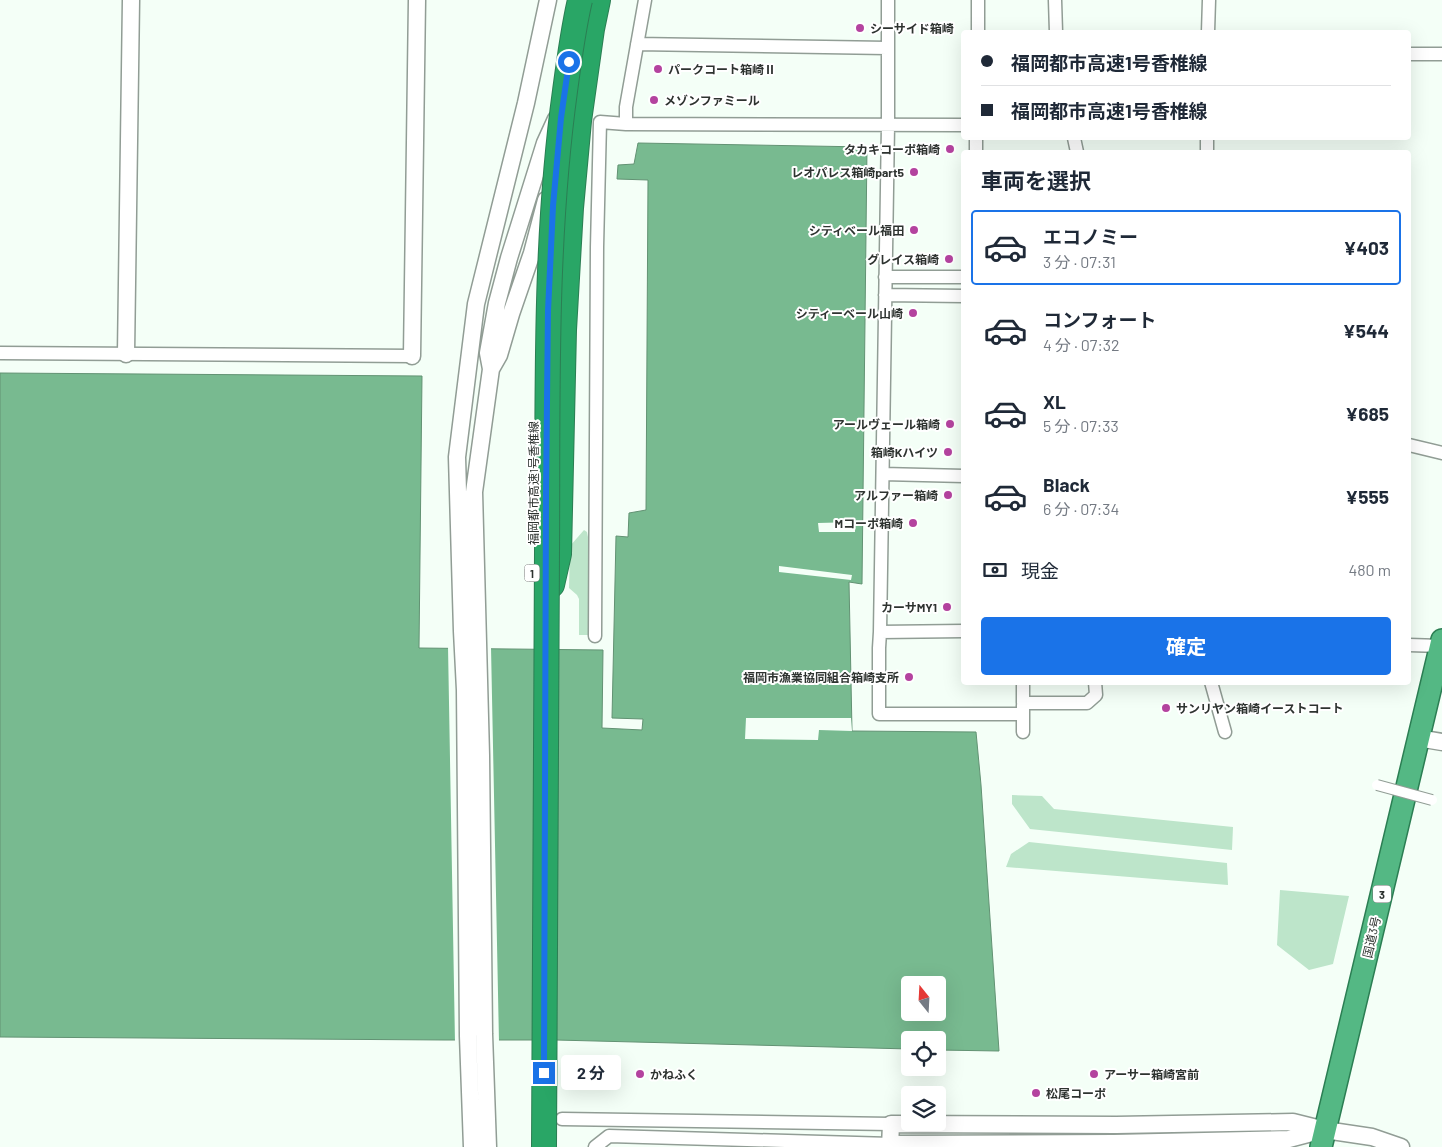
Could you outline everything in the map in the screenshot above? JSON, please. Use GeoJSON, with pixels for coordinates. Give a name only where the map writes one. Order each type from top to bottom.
{"type":"FeatureCollection","features":[{"type":"Feature","properties":{"kind":"highway","name":"福岡都市高速1号香椎線"},"geometry":{"type":"LineString","coordinates":[[540,1147],[532,635],[533,353],[540,224],[549,116],[567,0]]}},
{"type":"Feature","properties":{"kind":"highway","name":"福岡都市高速1号香椎線"},"geometry":{"type":"LineString","coordinates":[[544,1147],[547,379],[553,206],[561,118],[578,0]]}},
{"type":"Feature","properties":{"kind":"highway"},"geometry":{"type":"LineString","coordinates":[[546,614],[559,554],[564,330],[571,208],[579,121],[598,0]]}},
{"type":"Feature","properties":{"kind":"highway","name":"国道3号"},"geometry":{"type":"LineString","coordinates":[[1323,1138],[1441,643]]}},
{"type":"Feature","properties":{"kind":"street"},"geometry":{"type":"LineString","coordinates":[[126,354],[131,0]]}},
{"type":"Feature","properties":{"kind":"street"},"geometry":{"type":"LineString","coordinates":[[0,353],[412,356],[417,0]]}},
{"type":"Feature","properties":{"kind":"street"},"geometry":{"type":"LineString","coordinates":[[472,1147],[468,1036],[465,690],[457,457],[476,304],[526,103],[548,0]]}},
{"type":"Feature","properties":{"kind":"street"},"geometry":{"type":"LineString","coordinates":[[488,1147],[484,1024],[482,754],[474,492],[491,369],[488,354],[497,303],[545,143],[562,107],[578,0]]}},
{"type":"Feature","properties":{"kind":"street"},"geometry":{"type":"LineString","coordinates":[[626,124],[626,107],[645,0]]}},
{"type":"Feature","properties":{"kind":"street"},"geometry":{"type":"LineString","coordinates":[[888,0],[888,125],[879,714],[1023,708],[1087,703],[1096,694],[1095,685]]}},
{"type":"Feature","properties":{"kind":"street"},"geometry":{"type":"LineString","coordinates":[[978,0],[978,30]]}},
{"type":"Feature","properties":{"kind":"street"},"geometry":{"type":"LineString","coordinates":[[1055,0],[1056,30]]}},
{"type":"Feature","properties":{"kind":"street"},"geometry":{"type":"LineString","coordinates":[[1208,30],[1209,0]]}},
{"type":"Feature","properties":{"kind":"street"},"geometry":{"type":"LineString","coordinates":[[637,44],[888,48]]}},
{"type":"Feature","properties":{"kind":"street"},"geometry":{"type":"LineString","coordinates":[[1411,54],[1442,54]]}},
{"type":"Feature","properties":{"kind":"street"},"geometry":{"type":"LineString","coordinates":[[595,636],[597,247],[600,122],[626,124],[961,125]]}},
{"type":"Feature","properties":{"kind":"street"},"geometry":{"type":"LineString","coordinates":[[885,277],[961,277]]}},
{"type":"Feature","properties":{"kind":"street"},"geometry":{"type":"LineString","coordinates":[[885,295],[961,296]]}},
{"type":"Feature","properties":{"kind":"street"},"geometry":{"type":"LineString","coordinates":[[1411,445],[1442,453]]}},
{"type":"Feature","properties":{"kind":"street"},"geometry":{"type":"LineString","coordinates":[[883,474],[961,476]]}},
{"type":"Feature","properties":{"kind":"street"},"geometry":{"type":"LineString","coordinates":[[880,632],[961,631]]}},
{"type":"Feature","properties":{"kind":"street"},"geometry":{"type":"LineString","coordinates":[[1411,645],[1441,643]]}},
{"type":"Feature","properties":{"kind":"street"},"geometry":{"type":"LineString","coordinates":[[1023,685],[1023,732]]}},
{"type":"Feature","properties":{"kind":"street"},"geometry":{"type":"LineString","coordinates":[[1212,685],[1225,732]]}},
{"type":"Feature","properties":{"kind":"street"},"geometry":{"type":"LineString","coordinates":[[1418,738],[1442,742]]}},
{"type":"Feature","properties":{"kind":"street"},"geometry":{"type":"LineString","coordinates":[[1377,785],[1432,800]]}},
{"type":"Feature","properties":{"kind":"street"},"geometry":{"type":"LineString","coordinates":[[562,1119],[891,1124],[1293,1122],[1323,1138]]}},
{"type":"Feature","properties":{"kind":"street"},"geometry":{"type":"LineString","coordinates":[[890,1145],[891,1124]]}},
{"type":"Feature","properties":{"kind":"street"},"geometry":{"type":"LineString","coordinates":[[595,1147],[609,1136],[890,1145],[1114,1143],[1372,1137],[1401,1147]]}},
{"type":"Feature","properties":{"kind":"shaded area"},"geometry":{"type":"Polygon","coordinates":[[[638,143],[867,147],[862,584],[849,582],[852,731],[976,732],[999,1051],[946,1050],[946,1031],[901,1031],[901,1049],[556,1040],[0,1037],[0,373],[422,376],[419,648],[603,650],[602,728],[642,730],[643,719],[612,718],[616,536],[628,537],[629,513],[646,510],[648,180],[617,179],[618,165],[634,164],[638,143]]]}},
{"type":"Feature","properties":{"kind":"shaded area"},"geometry":{"type":"Polygon","coordinates":[[[584,530],[587,532],[588,537],[588,635],[579,635],[579,599],[569,588],[570,546],[584,530]]]}},
{"type":"Feature","properties":{"kind":"shaded area"},"geometry":{"type":"Polygon","coordinates":[[[1012,795],[1042,796],[1054,809],[1233,827],[1232,850],[1030,829],[1012,804],[1012,795]]]}},
{"type":"Feature","properties":{"kind":"shaded area"},"geometry":{"type":"Polygon","coordinates":[[[1029,842],[1227,863],[1228,885],[1006,867],[1011,854],[1029,842]]]}},
{"type":"Feature","properties":{"kind":"shaded area"},"geometry":{"type":"Polygon","coordinates":[[[1280,890],[1349,896],[1333,964],[1309,970],[1277,945],[1280,890]]]}},
{"type":"Feature","properties":{"kind":"pier"},"geometry":{"type":"Polygon","coordinates":[[[855,522],[855,532],[819,532],[818,523],[855,522]]]}},
{"type":"Feature","properties":{"kind":"pier"},"geometry":{"type":"Polygon","coordinates":[[[779,566],[852,575],[851,580],[779,572],[779,566]]]}},
{"type":"Feature","properties":{"kind":"pier"},"geometry":{"type":"Polygon","coordinates":[[[448,646],[491,647],[499,1042],[455,1043],[448,646]]]}},
{"type":"Feature","properties":{"kind":"pier"},"geometry":{"type":"Polygon","coordinates":[[[746,718],[851,718],[852,731],[819,730],[818,740],[745,739],[746,718]]]}},
{"type":"Feature","properties":{"kind":"place","name":"シーサイド箱崎"},"geometry":{"type":"Point","coordinates":[860,28]}},
{"type":"Feature","properties":{"kind":"place","name":"パークコート箱崎Ⅱ"},"geometry":{"type":"Point","coordinates":[658,69]}},
{"type":"Feature","properties":{"kind":"place","name":"メゾンファミール"},"geometry":{"type":"Point","coordinates":[654,100]}},
{"type":"Feature","properties":{"kind":"place","name":"タカキコーポ箱崎"},"geometry":{"type":"Point","coordinates":[950,149]}},
{"type":"Feature","properties":{"kind":"place","name":"レオパレス箱崎part5"},"geometry":{"type":"Point","coordinates":[914,172]}},
{"type":"Feature","properties":{"kind":"place","name":"シティベール福田"},"geometry":{"type":"Point","coordinates":[914,230]}},
{"type":"Feature","properties":{"kind":"place","name":"グレイス箱崎"},"geometry":{"type":"Point","coordinates":[949,259]}},
{"type":"Feature","properties":{"kind":"place","name":"シティーベール山崎"},"geometry":{"type":"Point","coordinates":[913,313]}},
{"type":"Feature","properties":{"kind":"place","name":"アールヴェール箱崎"},"geometry":{"type":"Point","coordinates":[950,424]}},
{"type":"Feature","properties":{"kind":"place","name":"箱崎Kハイツ"},"geometry":{"type":"Point","coordinates":[948,452]}},
{"type":"Feature","properties":{"kind":"place","name":"アルファー箱崎"},"geometry":{"type":"Point","coordinates":[948,495]}},
{"type":"Feature","properties":{"kind":"place","name":"Mコーポ箱崎"},"geometry":{"type":"Point","coordinates":[913,523]}},
{"type":"Feature","properties":{"kind":"place","name":"カーサMY1"},"geometry":{"type":"Point","coordinates":[947,607]}},
{"type":"Feature","properties":{"kind":"place","name":"福岡市漁業協同組合箱崎支所"},"geometry":{"type":"Point","coordinates":[909,677]}},
{"type":"Feature","properties":{"kind":"place","name":"サンリヤン箱崎イーストコート"},"geometry":{"type":"Point","coordinates":[1166,708]}},
{"type":"Feature","properties":{"kind":"place","name":"かねふく"},"geometry":{"type":"Point","coordinates":[640,1074]}},
{"type":"Feature","properties":{"kind":"place","name":"アーサー箱崎宮前"},"geometry":{"type":"Point","coordinates":[1094,1074]}},
{"type":"Feature","properties":{"kind":"place","name":"松尾コーポ"},"geometry":{"type":"Point","coordinates":[1036,1093]}},
{"type":"Feature","properties":{"kind":"route"},"geometry":{"type":"LineString","coordinates":[[544,1073],[548,311],[553,206],[561,118],[569,62]]}}]}
